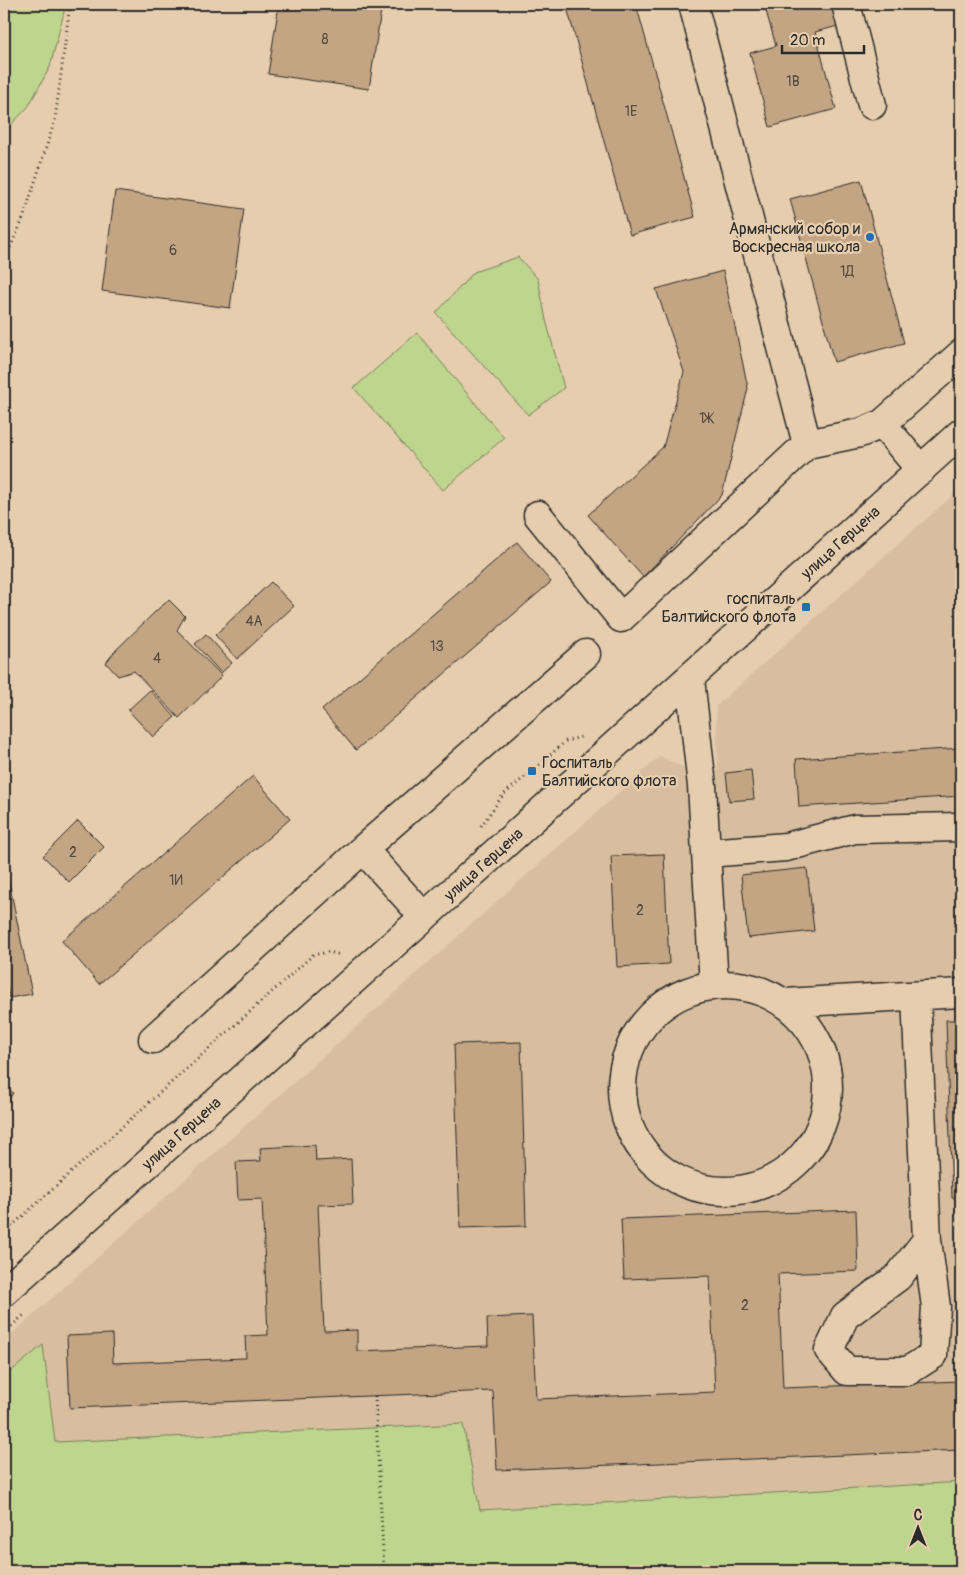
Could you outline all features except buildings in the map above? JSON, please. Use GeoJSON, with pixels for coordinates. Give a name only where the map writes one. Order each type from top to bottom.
{"type":"FeatureCollection","features":[{"type":"Feature","properties":{"kind":"main road"},"geometry":{"type":"LineString","coordinates":[[692,4],[807,444]]}},
{"type":"Feature","properties":{"kind":"main road"},"geometry":{"type":"LineString","coordinates":[[846,4],[872,105]]}},
{"type":"Feature","properties":{"kind":"main road"},"geometry":{"type":"LineString","coordinates":[[538,515],[621,618],[807,444],[860,433],[882,424],[961,354]]}},
{"type":"Feature","properties":{"kind":"main road"},"geometry":{"type":"LineString","coordinates":[[882,424],[921,470]]}},
{"type":"Feature","properties":{"kind":"main road","name":"улица Герцена"},"geometry":{"type":"LineString","coordinates":[[4,1292],[961,433]]}},
{"type":"Feature","properties":{"kind":"main road"},"geometry":{"type":"LineString","coordinates":[[153,1040],[363,849],[586,654]]}},
{"type":"Feature","properties":{"kind":"main road"},"geometry":{"type":"LineString","coordinates":[[690,678],[701,780],[714,985]]}},
{"type":"Feature","properties":{"kind":"main road"},"geometry":{"type":"LineString","coordinates":[[706,853],[786,847],[855,829],[961,827]]}},
{"type":"Feature","properties":{"kind":"main road"},"geometry":{"type":"LineString","coordinates":[[363,849],[424,917]]}},
{"type":"Feature","properties":{"kind":"main road"},"geometry":{"type":"LineString","coordinates":[[714,985],[739,985],[764,991],[786,1004],[811,1029],[826,1062],[829,1098],[820,1132],[799,1162],[770,1183],[735,1192],[699,1190],[666,1174],[640,1150],[624,1117],[621,1081],[630,1046],[650,1016],[679,995],[714,985]]}},
{"type":"Feature","properties":{"kind":"main road"},"geometry":{"type":"LineString","coordinates":[[786,1004],[961,993]]}},
{"type":"Feature","properties":{"kind":"main road"},"geometry":{"type":"LineString","coordinates":[[916,996],[927,1240],[936,1307],[933,1355],[908,1371],[847,1371],[829,1350],[845,1316],[898,1277],[927,1240]]}},
{"type":"Feature","properties":{"kind":"path"},"geometry":{"type":"LineString","coordinates":[[4,261],[23,219],[55,120],[70,4]]}},
{"type":"Feature","properties":{"kind":"path"},"geometry":{"type":"LineString","coordinates":[[503,795],[566,741]]}},
{"type":"Feature","properties":{"kind":"path"},"geometry":{"type":"LineString","coordinates":[[4,1232],[313,955]]}},
{"type":"Feature","properties":{"kind":"path"},"geometry":{"type":"LineString","coordinates":[[375,1396],[383,1570]]}},
{"type":"Feature","properties":{"kind":"path"},"geometry":{"type":"LineString","coordinates":[[374,1571],[388,1568],[405,1571]]}},
{"type":"Feature","properties":{"kind":"shaded area"},"geometry":{"type":"Polygon","coordinates":[[[961,488],[961,1571],[4,1571],[4,1341],[660,756],[690,771],[700,773],[718,770],[716,706],[961,488]]]}},
{"type":"Feature","properties":{"kind":"green space"},"geometry":{"type":"Polygon","coordinates":[[[4,4],[66,4],[50,67],[28,107],[4,132],[4,4]]]}},
{"type":"Feature","properties":{"kind":"green space"},"geometry":{"type":"Polygon","coordinates":[[[518,257],[538,279],[546,320],[564,388],[528,415],[436,313],[474,272],[518,257]]]}},
{"type":"Feature","properties":{"kind":"green space"},"geometry":{"type":"Polygon","coordinates":[[[417,333],[504,438],[443,490],[354,388],[417,333]]]}},
{"type":"Feature","properties":{"kind":"green space"},"geometry":{"type":"Polygon","coordinates":[[[43,1345],[55,1442],[463,1424],[480,1510],[961,1482],[961,1571],[4,1571],[4,1377],[43,1345]]]}},
{"type":"Feature","properties":{"kind":"place","name":"Армянский собор и Воскресная школа"},"geometry":{"type":"Point","coordinates":[870,237]}},
{"type":"Feature","properties":{"kind":"place","name":"госпиталь Балтийского флота"},"geometry":{"type":"Point","coordinates":[806,607]}},
{"type":"Feature","properties":{"kind":"place","name":"Госпиталь Балтийского флота"},"geometry":{"type":"Point","coordinates":[532,771]}}]}
